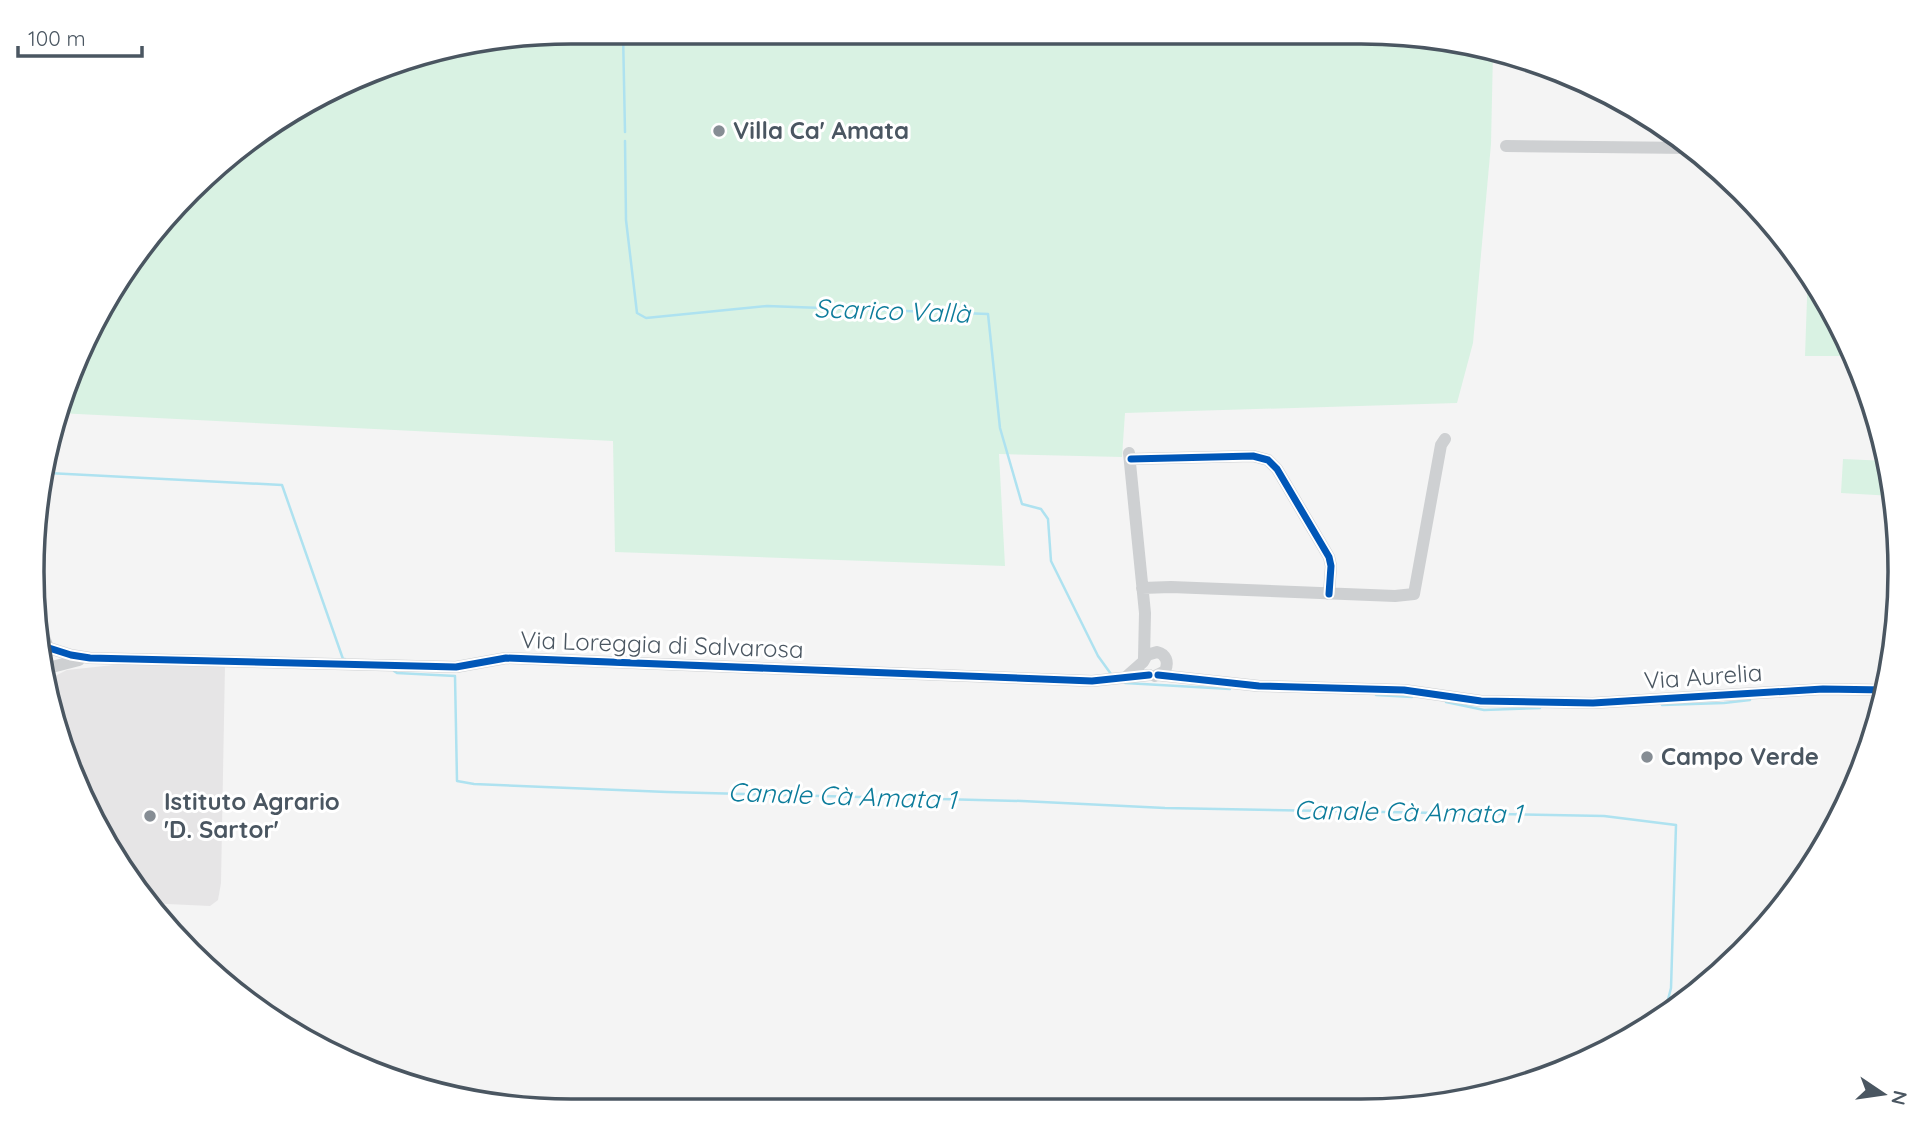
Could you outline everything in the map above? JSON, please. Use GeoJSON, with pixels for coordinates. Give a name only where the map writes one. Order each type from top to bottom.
{"type":"FeatureCollection","features":[{"type":"Feature","properties":{"kind":"street"},"geometry":{"type":"LineString","coordinates":[[1506,145],[1675,148]]}},
{"type":"Feature","properties":{"kind":"street"},"geometry":{"type":"LineString","coordinates":[[1142,588],[1398,596],[1414,593],[1441,445],[1445,439]]}},
{"type":"Feature","properties":{"kind":"street"},"geometry":{"type":"LineString","coordinates":[[1146,627],[1163,656],[1165,671],[1154,675],[1144,669],[1146,627],[1129,455],[1253,456],[1268,460],[1279,472],[1329,557],[1329,594]]}},
{"type":"Feature","properties":{"kind":"street","name":"Via Loreggia di Salvarosa"},"geometry":{"type":"LineString","coordinates":[[49,646],[71,655],[90,658],[387,667],[456,667],[506,658],[1092,681],[1154,675],[1259,686],[1404,690],[1481,701],[1521,701]]}},
{"type":"Feature","properties":{"kind":"street"},"geometry":{"type":"LineString","coordinates":[[1120,677],[1153,652],[1163,656]]}},
{"type":"Feature","properties":{"kind":"street","name":"Via Loreggia di Salvarosa"},"geometry":{"type":"LineString","coordinates":[[1163,656],[1194,678]]}},
{"type":"Feature","properties":{"kind":"street","name":"Via Loreggia di Salvarosa"},"geometry":{"type":"LineString","coordinates":[[53,666],[90,658]]}},
{"type":"Feature","properties":{"kind":"street","name":"Via Aurelia"},"geometry":{"type":"LineString","coordinates":[[1521,701],[1593,703],[1823,688],[1874,690]]}},
{"type":"Feature","properties":{"kind":"shaded area"},"geometry":{"type":"Polygon","coordinates":[[[151,661],[225,665],[221,883],[218,900],[210,906],[162,904],[114,835],[84,773],[62,708],[55,676],[67,670],[151,661]]]}},
{"type":"Feature","properties":{"kind":"green space"},"geometry":{"type":"Polygon","coordinates":[[[572,44],[1360,44],[1429,48],[1493,61],[1491,144],[1473,343],[1457,403],[1125,413],[1122,457],[999,454],[1005,566],[615,552],[613,441],[69,414],[84,370],[114,308],[153,250],[198,198],[250,153],[308,114],[370,84],[435,62],[503,48],[572,44]]]}},
{"type":"Feature","properties":{"kind":"green space"},"geometry":{"type":"Polygon","coordinates":[[[1807,291],[1842,356],[1805,356],[1807,291]]]}},
{"type":"Feature","properties":{"kind":"green space"},"geometry":{"type":"Polygon","coordinates":[[[1843,459],[1876,460],[1883,495],[1841,493],[1843,459]]]}},
{"type":"Feature","properties":{"kind":"waterway","name":"Scarico Vallà"},"geometry":{"type":"LineString","coordinates":[[623,44],[625,132]]}},
{"type":"Feature","properties":{"kind":"waterway","name":"Scarico Vallà"},"geometry":{"type":"LineString","coordinates":[[625,141],[626,220],[637,313],[646,318],[767,306],[988,314],[1000,428],[1022,504],[1041,509],[1048,519],[1051,561],[1098,656],[1111,674]]}},
{"type":"Feature","properties":{"kind":"waterway","name":"Canale Cà Amata 1"},"geometry":{"type":"LineString","coordinates":[[53,473],[282,485],[345,659]]}},
{"type":"Feature","properties":{"kind":"waterway","name":"Canale Cà Amata 1"},"geometry":{"type":"LineString","coordinates":[[394,671],[455,676],[457,781],[474,784],[1165,808],[1604,816],[1676,825],[1671,988],[1668,1000]]}},
{"type":"Feature","properties":{"kind":"waterway","name":"Scarico Vallà"},"geometry":{"type":"LineString","coordinates":[[1125,683],[1230,689]]}},
{"type":"Feature","properties":{"kind":"waterway","name":"Scarico Vallà"},"geometry":{"type":"LineString","coordinates":[[1376,695],[1412,697]]}},
{"type":"Feature","properties":{"kind":"waterway","name":"Scarico Vallà"},"geometry":{"type":"LineString","coordinates":[[1662,705],[1750,700]]}},
{"type":"Feature","properties":{"kind":"waterway","name":"Scarico Vallà"},"geometry":{"type":"LineString","coordinates":[[1446,702],[1484,710],[1540,708]]}},
{"type":"Feature","properties":{"kind":"cycle path"},"geometry":{"type":"LineString","coordinates":[[1131,459],[1253,456],[1268,460],[1277,469],[1329,557],[1329,594]]}},
{"type":"Feature","properties":{"kind":"cycle path"},"geometry":{"type":"LineString","coordinates":[[49,648],[90,658],[456,667],[506,658],[1092,681],[1149,675]]}},
{"type":"Feature","properties":{"kind":"cycle path"},"geometry":{"type":"LineString","coordinates":[[1158,675],[1259,686],[1404,690],[1481,701],[1593,703],[1823,689],[1874,690]]}},
{"type":"Feature","properties":{"kind":"place","name":"Villa Ca' Amata"},"geometry":{"type":"Point","coordinates":[719,131]}},
{"type":"Feature","properties":{"kind":"place","name":"Campo Verde"},"geometry":{"type":"Point","coordinates":[1647,757]}},
{"type":"Feature","properties":{"kind":"place","name":"Istituto Agrario 'D. Sartor'"},"geometry":{"type":"Point","coordinates":[150,816]}}]}
